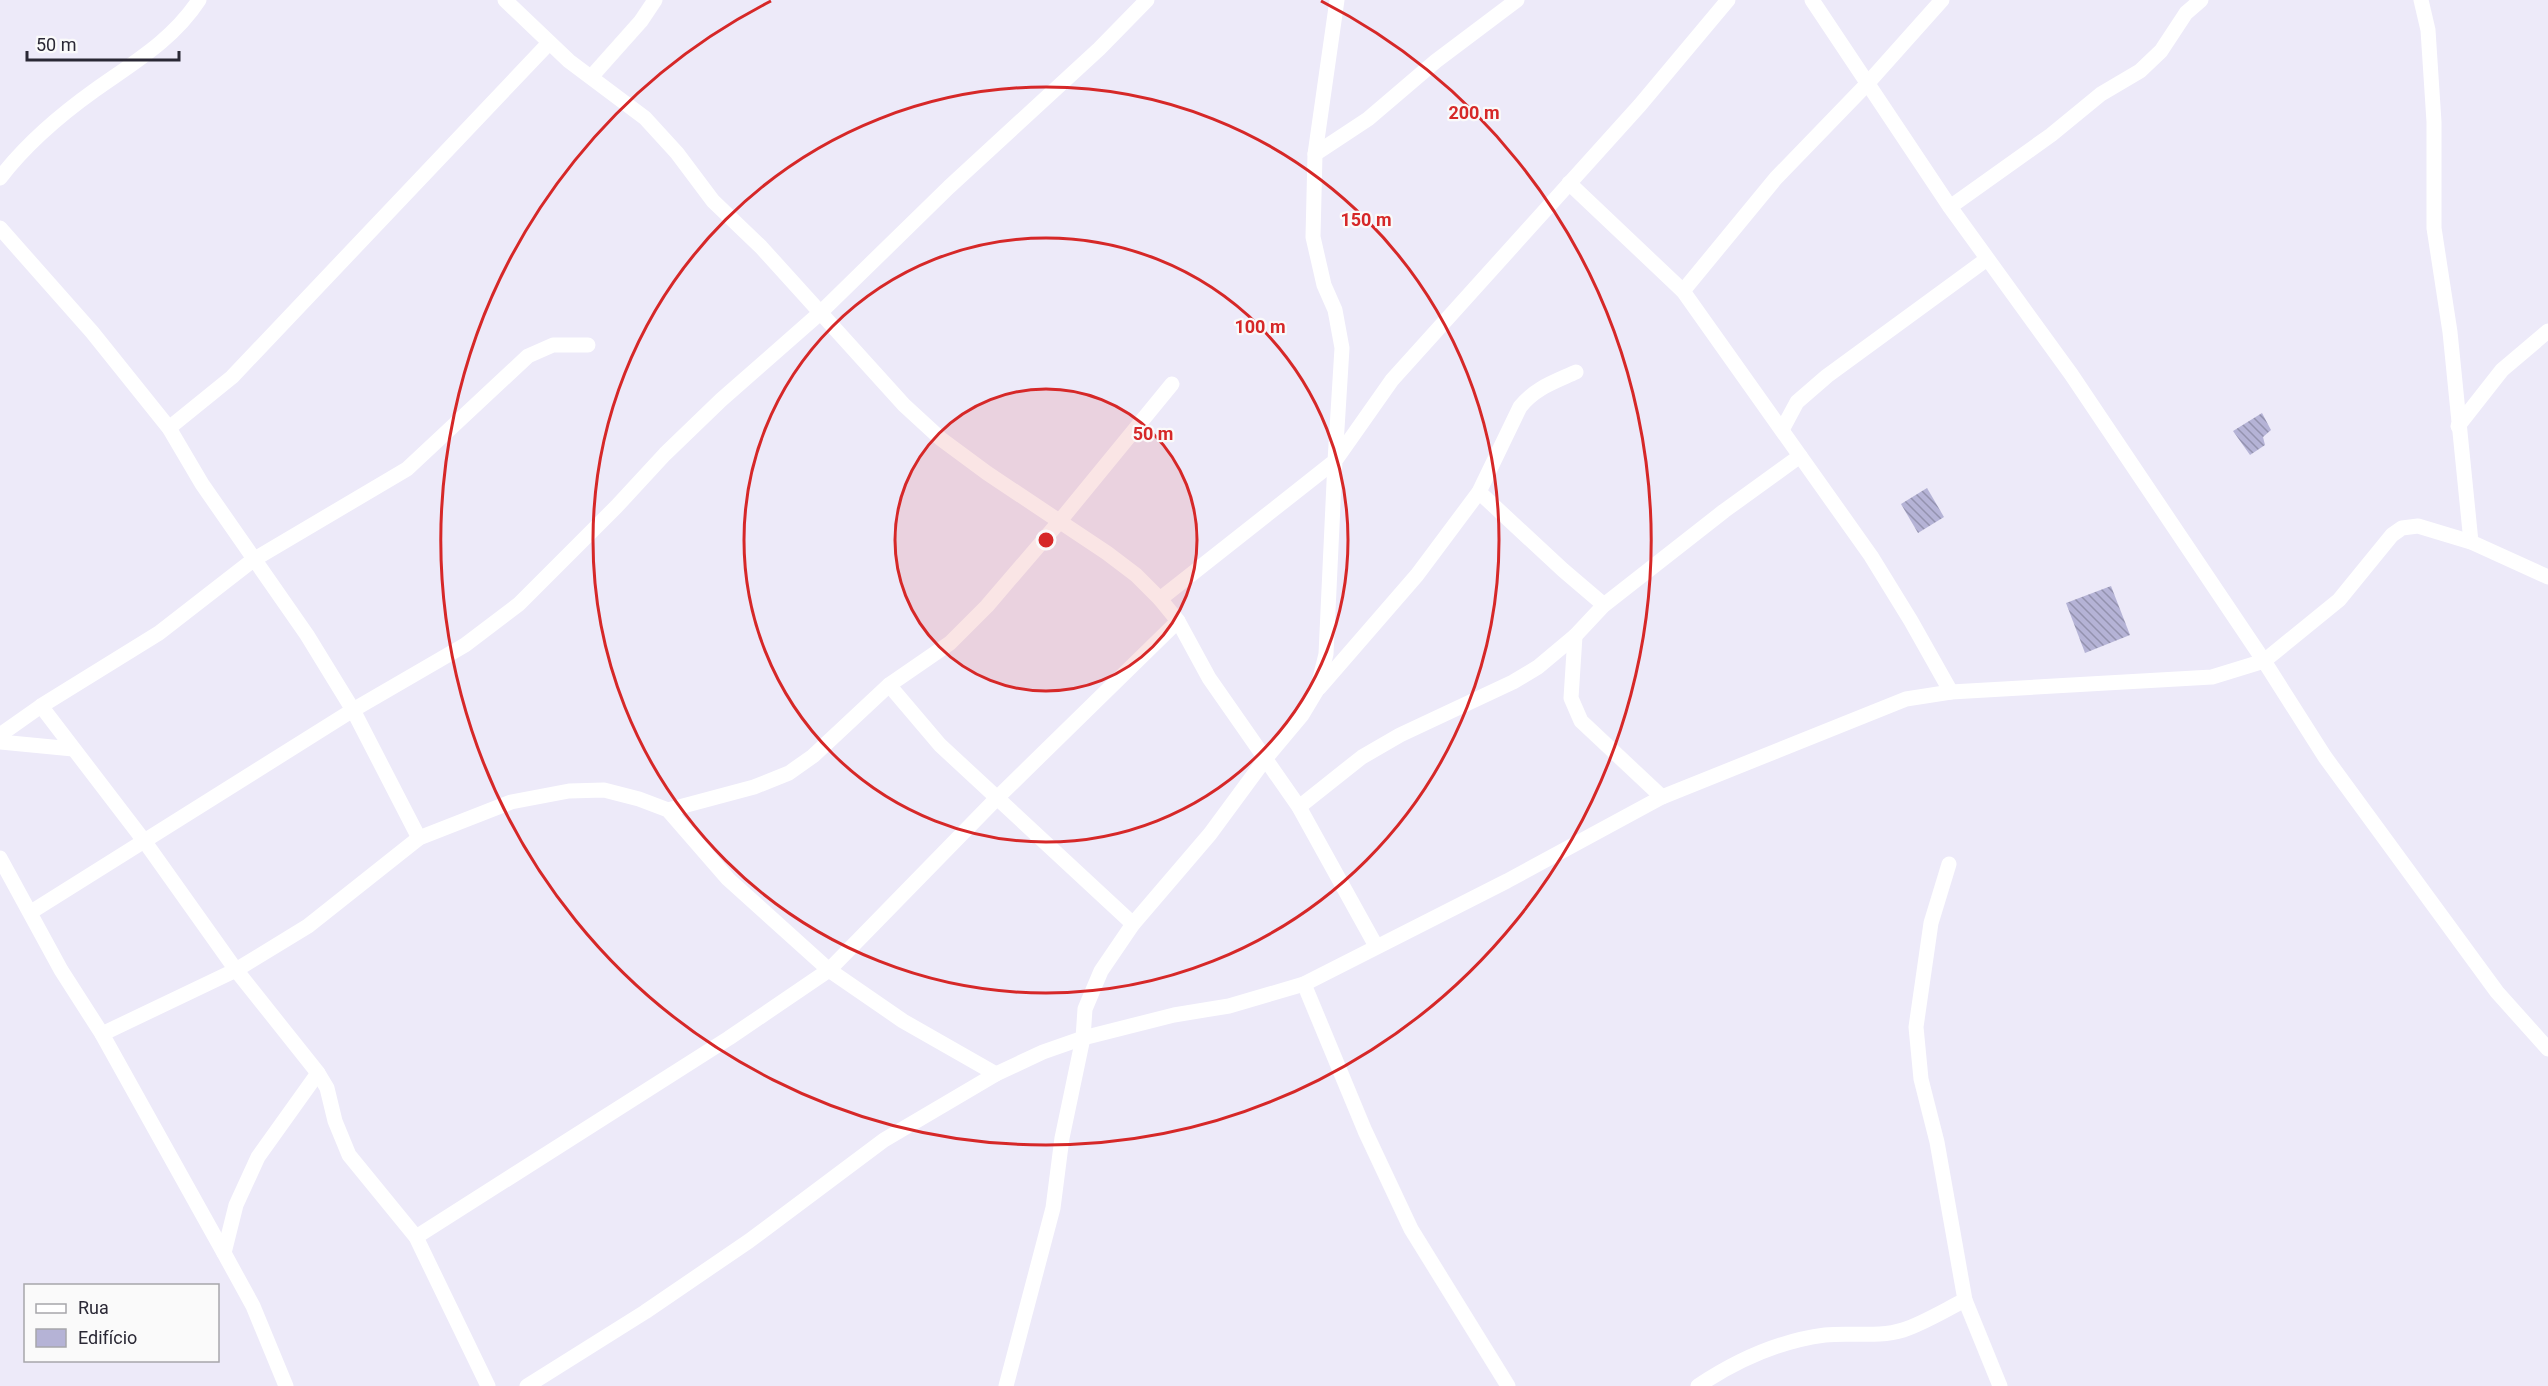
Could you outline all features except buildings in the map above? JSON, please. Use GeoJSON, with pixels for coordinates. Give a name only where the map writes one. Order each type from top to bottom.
{"type":"FeatureCollection","features":[{"type":"Feature","properties":{"kind":"street"},"geometry":{"type":"LineString","coordinates":[[0,178],[5,161],[93,92],[170,36],[199,0]]}},
{"type":"Feature","properties":{"kind":"street"},"geometry":{"type":"LineString","coordinates":[[505,0],[569,61],[592,76],[645,118],[677,153],[713,201],[761,247],[904,405],[941,440],[1122,564],[1160,599],[1178,621],[1209,678],[1299,807],[1376,946]]}},
{"type":"Feature","properties":{"kind":"street"},"geometry":{"type":"LineString","coordinates":[[592,76],[641,21],[655,0]]}},
{"type":"Feature","properties":{"kind":"street"},"geometry":{"type":"LineString","coordinates":[[31,912],[353,710],[465,645],[519,604],[721,400],[820,313],[949,186],[1099,49],[1147,0]]}},
{"type":"Feature","properties":{"kind":"street"},"geometry":{"type":"LineString","coordinates":[[1317,690],[1326,654],[1342,348],[1335,310],[1324,285],[1313,237],[1315,154],[1336,0]]}},
{"type":"Feature","properties":{"kind":"street"},"geometry":{"type":"LineString","coordinates":[[1315,154],[1368,119],[1436,61],[1517,0]]}},
{"type":"Feature","properties":{"kind":"street"},"geometry":{"type":"LineString","coordinates":[[1160,599],[1335,461],[1392,380],[1640,105],[1728,0]]}},
{"type":"Feature","properties":{"kind":"street"},"geometry":{"type":"LineString","coordinates":[[1812,0],[1950,207],[2071,374],[2264,661],[2325,757],[2497,992],[2548,1049]]}},
{"type":"Feature","properties":{"kind":"street"},"geometry":{"type":"LineString","coordinates":[[1683,291],[1776,178],[1867,84],[1942,0]]}},
{"type":"Feature","properties":{"kind":"street"},"geometry":{"type":"LineString","coordinates":[[1950,207],[2051,135],[2101,94],[2140,71],[2161,51],[2186,13],[2201,0]]}},
{"type":"Feature","properties":{"kind":"street"},"geometry":{"type":"LineString","coordinates":[[2421,0],[2428,30],[2434,122],[2434,228],[2450,332],[2471,542]]}},
{"type":"Feature","properties":{"kind":"street"},"geometry":{"type":"LineString","coordinates":[[169,428],[232,377],[549,43]]}},
{"type":"Feature","properties":{"kind":"street"},"geometry":{"type":"LineString","coordinates":[[1569,183],[1683,291],[1871,556],[1951,692]]}},
{"type":"Feature","properties":{"kind":"street"},"geometry":{"type":"LineString","coordinates":[[0,228],[92,332],[169,428],[202,484],[307,635],[353,710],[419,838]]}},
{"type":"Feature","properties":{"kind":"street"},"geometry":{"type":"LineString","coordinates":[[1782,430],[1797,402],[1827,376],[1988,259]]}},
{"type":"Feature","properties":{"kind":"street"},"geometry":{"type":"LineString","coordinates":[[2458,426],[2502,370],[2548,331]]}},
{"type":"Feature","properties":{"kind":"street"},"geometry":{"type":"LineString","coordinates":[[0,735],[41,706],[159,633],[253,560],[407,469],[528,356],[553,345],[588,345]]}},
{"type":"Feature","properties":{"kind":"street"},"geometry":{"type":"LineString","coordinates":[[1005,1386],[1053,1208],[1062,1138],[1083,1038],[1085,1009],[1101,971],[1132,924],[1210,834],[1266,758],[1302,716],[1317,690],[1417,575],[1479,492],[1520,407],[1528,396],[1537,389],[1576,372]]}},
{"type":"Feature","properties":{"kind":"street"},"geometry":{"type":"LineString","coordinates":[[668,810],[754,787],[789,773],[813,756],[889,685],[950,643],[987,606],[1059,522],[1172,384]]}},
{"type":"Feature","properties":{"kind":"street"},"geometry":{"type":"LineString","coordinates":[[1765,405],[1797,402]]}},
{"type":"Feature","properties":{"kind":"street"},"geometry":{"type":"LineString","coordinates":[[1299,807],[1362,757],[1400,735],[1513,682],[1539,667],[1575,636],[1604,605],[1724,511],[1800,456]]}},
{"type":"Feature","properties":{"kind":"street"},"geometry":{"type":"LineString","coordinates":[[1479,492],[1604,605]]}},
{"type":"Feature","properties":{"kind":"street"},"geometry":{"type":"LineString","coordinates":[[527,1386],[645,1312],[749,1241],[884,1140],[996,1074],[1043,1052],[1083,1038],[1174,1015],[1229,1006],[1304,984],[1507,881],[1662,796],[1906,699],[1951,692],[2212,677],[2264,661],[2339,600],[2392,535],[2402,528],[2418,526],[2471,542],[2548,577]]}},
{"type":"Feature","properties":{"kind":"street"},"geometry":{"type":"LineString","coordinates":[[416,1237],[729,1038],[829,970],[997,798],[1178,621]]}},
{"type":"Feature","properties":{"kind":"street"},"geometry":{"type":"LineString","coordinates":[[1575,636],[1571,698],[1575,710],[1581,721],[1662,796]]}},
{"type":"Feature","properties":{"kind":"street"},"geometry":{"type":"LineString","coordinates":[[889,685],[940,745],[1132,924]]}},
{"type":"Feature","properties":{"kind":"street"},"geometry":{"type":"LineString","coordinates":[[41,706],[145,842],[236,970],[318,1074],[327,1088],[335,1121],[349,1155],[416,1237],[488,1386]]}},
{"type":"Feature","properties":{"kind":"street"},"geometry":{"type":"LineString","coordinates":[[0,742],[73,749]]}},
{"type":"Feature","properties":{"kind":"street"},"geometry":{"type":"LineString","coordinates":[[102,1034],[236,970],[308,926],[419,838],[511,802],[569,791],[604,790],[639,799],[668,810],[728,879],[829,970],[903,1022],[996,1074]]}},
{"type":"Feature","properties":{"kind":"street"},"geometry":{"type":"LineString","coordinates":[[0,858],[61,969],[102,1034],[253,1306],[286,1386]]}},
{"type":"Feature","properties":{"kind":"street"},"geometry":{"type":"LineString","coordinates":[[1949,864],[1931,922],[1916,1027],[1921,1079],[1937,1142],[1965,1300],[2000,1386]]}},
{"type":"Feature","properties":{"kind":"street"},"geometry":{"type":"LineString","coordinates":[[1304,984],[1365,1131],[1411,1229],[1508,1386]]}},
{"type":"Feature","properties":{"kind":"street"},"geometry":{"type":"LineString","coordinates":[[224,1253],[236,1204],[258,1157],[318,1074]]}},
{"type":"Feature","properties":{"kind":"street"},"geometry":{"type":"LineString","coordinates":[[1698,1386],[1726,1368],[1767,1349],[1824,1335],[1883,1334],[1904,1330],[1965,1300]]}}]}
